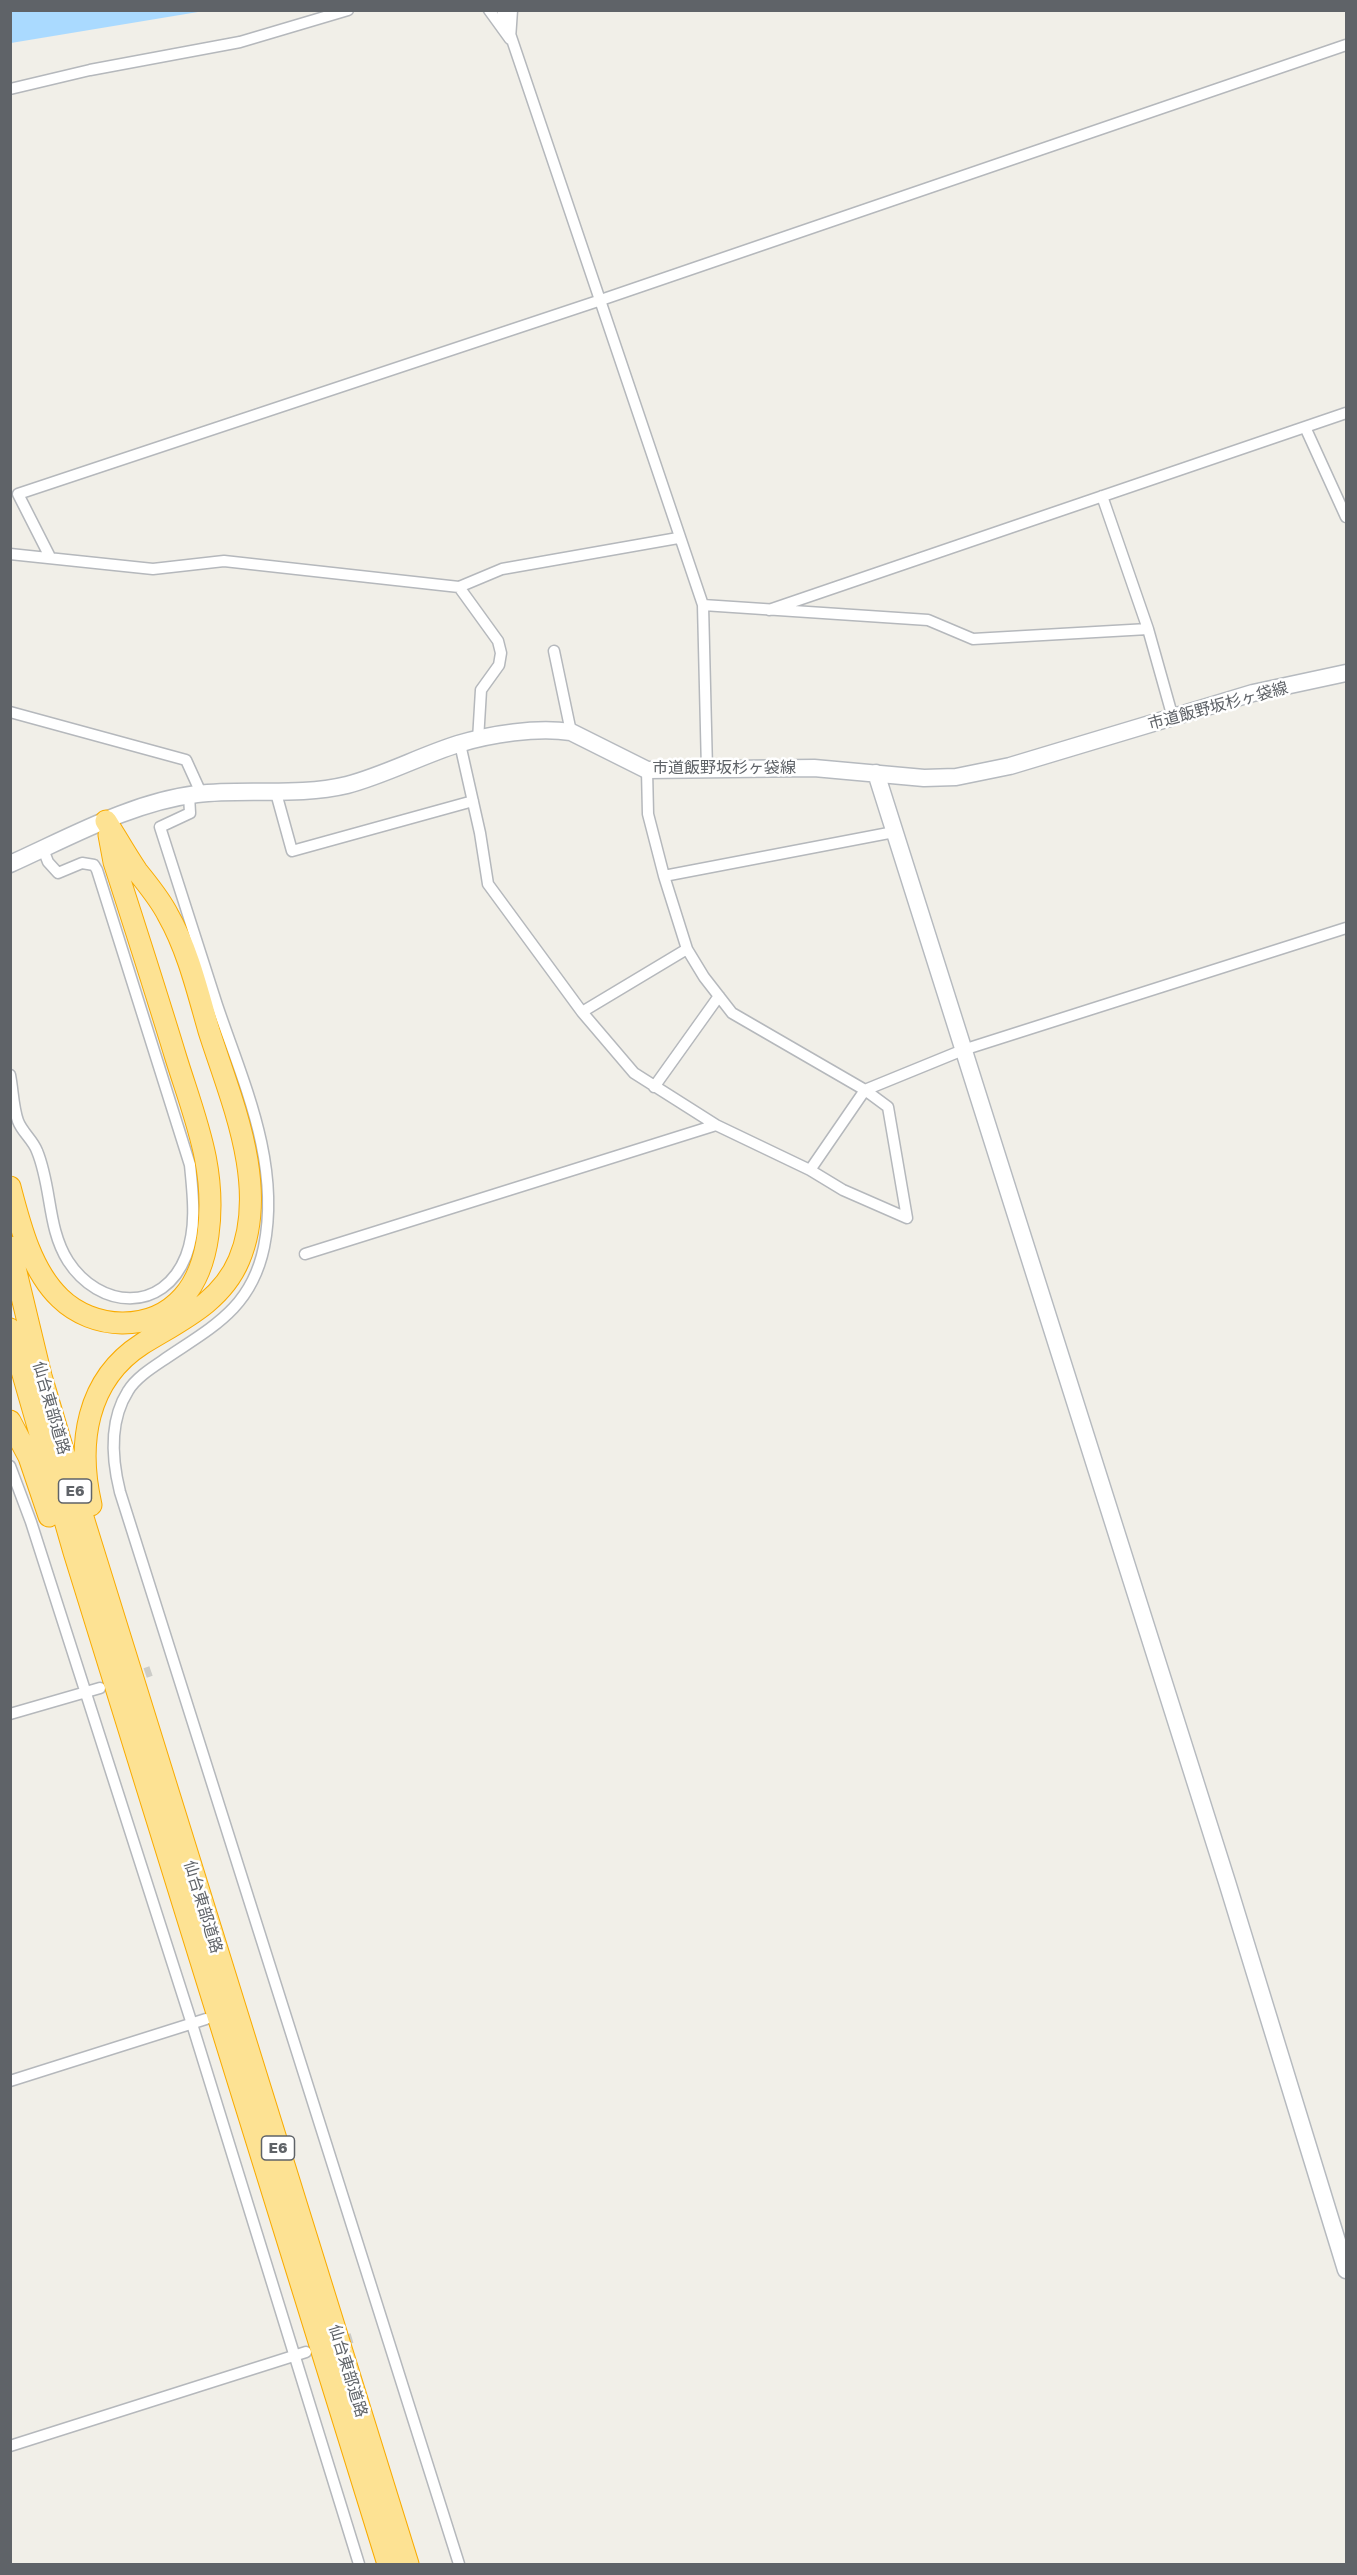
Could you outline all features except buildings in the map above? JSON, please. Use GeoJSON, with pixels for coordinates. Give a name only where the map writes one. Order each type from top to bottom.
{"type":"FeatureCollection","features":[{"type":"Feature","properties":{"kind":"highway"},"geometry":{"type":"LineString","coordinates":[[10,1187],[27,1243],[41,1274],[60,1298],[83,1314],[120,1324],[148,1320],[181,1299],[196,1276],[206,1249],[208,1233],[211,1199],[209,1168],[114,862],[106,820]]}},
{"type":"Feature","properties":{"kind":"highway"},"geometry":{"type":"LineString","coordinates":[[106,820],[159,900],[176,931],[241,1130],[249,1185],[244,1244],[231,1275],[210,1300],[176,1325],[140,1345],[112,1369],[101,1384],[88,1419],[85,1442],[87,1488],[140,1736]]}},
{"type":"Feature","properties":{"kind":"highway","name":"仙台東部道路"},"geometry":{"type":"LineString","coordinates":[[10,1247],[41,1376],[140,1736],[388,2565]]}},
{"type":"Feature","properties":{"kind":"highway","name":"仙台東部道路"},"geometry":{"type":"LineString","coordinates":[[10,1329],[42,1445],[140,1736],[408,2565]]}},
{"type":"Feature","properties":{"kind":"highway"},"geometry":{"type":"LineString","coordinates":[[10,1421],[29,1458],[63,1556],[140,1736]]}},
{"type":"Feature","properties":{"kind":"street"},"geometry":{"type":"LineString","coordinates":[[10,89],[90,70],[240,42],[348,10]]}},
{"type":"Feature","properties":{"kind":"street"},"geometry":{"type":"LineString","coordinates":[[489,10],[510,39]]}},
{"type":"Feature","properties":{"kind":"street"},"geometry":{"type":"LineString","coordinates":[[502,10],[678,538],[703,605],[707,770]]}},
{"type":"Feature","properties":{"kind":"street"},"geometry":{"type":"LineString","coordinates":[[510,39],[512,10]]}},
{"type":"Feature","properties":{"kind":"street"},"geometry":{"type":"LineString","coordinates":[[50,557],[18,494],[598,301],[1347,45]]}},
{"type":"Feature","properties":{"kind":"street"},"geometry":{"type":"LineString","coordinates":[[769,609],[1347,413]]}},
{"type":"Feature","properties":{"kind":"street"},"geometry":{"type":"LineString","coordinates":[[1305,427],[1347,517]]}},
{"type":"Feature","properties":{"kind":"street"},"geometry":{"type":"LineString","coordinates":[[1102,496],[1148,629],[1173,718]]}},
{"type":"Feature","properties":{"kind":"street"},"geometry":{"type":"LineString","coordinates":[[10,554],[153,569],[224,561],[459,587],[502,569],[678,538]]}},
{"type":"Feature","properties":{"kind":"street"},"geometry":{"type":"LineString","coordinates":[[459,587],[498,642],[501,653],[499,665],[481,690],[478,740]]}},
{"type":"Feature","properties":{"kind":"street"},"geometry":{"type":"LineString","coordinates":[[703,605],[928,620],[973,639],[1148,629]]}},
{"type":"Feature","properties":{"kind":"street"},"geometry":{"type":"LineString","coordinates":[[554,651],[570,732]]}},
{"type":"Feature","properties":{"kind":"street","name":"市道飯野坂杉ヶ袋線"},"geometry":{"type":"LineString","coordinates":[[10,864],[106,820],[145,806],[195,794],[312,791],[368,779],[460,744],[509,734],[559,730],[570,732],[647,770],[814,768],[924,778],[980,774],[1253,693],[1347,673]]}},
{"type":"Feature","properties":{"kind":"street"},"geometry":{"type":"LineString","coordinates":[[10,712],[186,760],[195,794],[190,813],[160,827],[256,1121],[269,1186],[264,1245],[259,1266],[248,1290],[236,1306],[212,1329],[150,1369],[129,1389],[117,1416],[114,1462],[120,1492],[459,2565]]}},
{"type":"Feature","properties":{"kind":"street"},"geometry":{"type":"LineString","coordinates":[[460,744],[488,884],[582,1012],[634,1073],[716,1125],[810,1170],[843,1190],[907,1218],[888,1107],[865,1090],[732,1013],[687,949],[664,876],[648,814],[647,770]]}},
{"type":"Feature","properties":{"kind":"street"},"geometry":{"type":"LineString","coordinates":[[876,773],[1181,1735],[1347,2270]]}},
{"type":"Feature","properties":{"kind":"street"},"geometry":{"type":"LineString","coordinates":[[276,793],[292,851],[473,801]]}},
{"type":"Feature","properties":{"kind":"street"},"geometry":{"type":"LineString","coordinates":[[664,876],[894,832]]}},
{"type":"Feature","properties":{"kind":"street"},"geometry":{"type":"LineString","coordinates":[[10,1076],[18,1121],[37,1151],[56,1234],[68,1261],[91,1286],[104,1295],[134,1298],[156,1291],[179,1269],[189,1245],[193,1229],[190,1165],[97,870],[94,865],[82,863],[58,873],[48,862],[43,849]]}},
{"type":"Feature","properties":{"kind":"street"},"geometry":{"type":"LineString","coordinates":[[810,1170],[865,1090],[963,1050],[1347,928]]}},
{"type":"Feature","properties":{"kind":"street"},"geometry":{"type":"LineString","coordinates":[[582,1012],[687,949]]}},
{"type":"Feature","properties":{"kind":"street"},"geometry":{"type":"LineString","coordinates":[[654,1087],[719,996]]}},
{"type":"Feature","properties":{"kind":"street"},"geometry":{"type":"LineString","coordinates":[[305,1254],[716,1125]]}},
{"type":"Feature","properties":{"kind":"street"},"geometry":{"type":"LineString","coordinates":[[10,1466],[31,1522],[192,2024],[358,2565]]}},
{"type":"Feature","properties":{"kind":"street"},"geometry":{"type":"LineString","coordinates":[[10,1714],[100,1688]]}},
{"type":"Feature","properties":{"kind":"street"},"geometry":{"type":"LineString","coordinates":[[10,2081],[206,2019]]}},
{"type":"Feature","properties":{"kind":"street"},"geometry":{"type":"LineString","coordinates":[[10,2446],[306,2352]]}},
{"type":"Feature","properties":{"kind":"water"},"geometry":{"type":"Polygon","coordinates":[[[204,11],[11,43],[11,12],[204,11]]]}},
{"type":"Feature","properties":{"kind":"tunnel"},"geometry":{"type":"LineString","coordinates":[[131,1678],[151,1671]]}},
{"type":"Feature","properties":{"kind":"tunnel"},"geometry":{"type":"LineString","coordinates":[[335,2343],[352,2338]]}}]}
